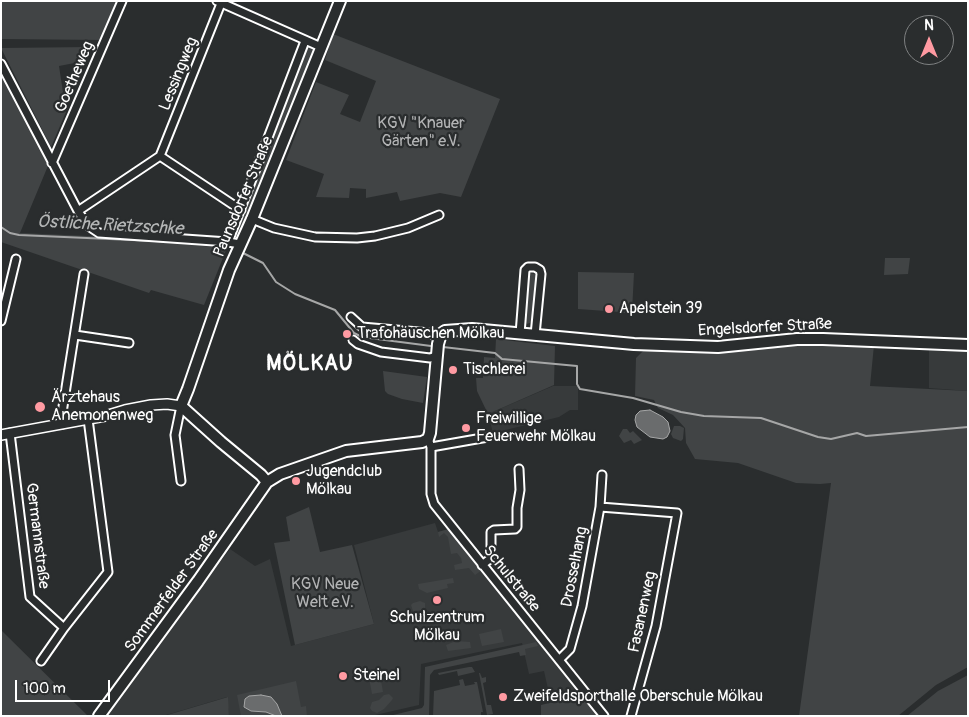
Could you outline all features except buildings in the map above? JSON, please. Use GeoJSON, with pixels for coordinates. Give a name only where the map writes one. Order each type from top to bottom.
{"type":"FeatureCollection","features":[{"type":"Feature","properties":{"kind":"main road","name":"Paunsdorfer Straße"},"geometry":{"type":"LineString","coordinates":[[181,406],[220,292],[252,219],[340,1]]}},
{"type":"Feature","properties":{"kind":"main road","name":"Engelsdorfer Straße"},"geometry":{"type":"LineString","coordinates":[[437,347],[445,331],[452,329],[472,329],[634,344],[718,347],[823,338],[968,345]]}},
{"type":"Feature","properties":{"kind":"main road"},"geometry":{"type":"LineString","coordinates":[[181,406],[267,482],[280,474],[346,451],[422,442],[429,443],[437,347]]}},
{"type":"Feature","properties":{"kind":"main road","name":"Sommerfelder Straße"},"geometry":{"type":"LineString","coordinates":[[99,716],[198,581],[267,482]]}},
{"type":"Feature","properties":{"kind":"street","name":"Goetheweg"},"geometry":{"type":"LineString","coordinates":[[52,163],[122,1]]}},
{"type":"Feature","properties":{"kind":"street"},"geometry":{"type":"LineString","coordinates":[[220,2],[321,47]]}},
{"type":"Feature","properties":{"kind":"street","name":"Lessingweg"},"geometry":{"type":"LineString","coordinates":[[160,156],[220,2]]}},
{"type":"Feature","properties":{"kind":"street","name":"Paunsdorfer Straße"},"geometry":{"type":"LineString","coordinates":[[228,242],[305,41]]}},
{"type":"Feature","properties":{"kind":"street"},"geometry":{"type":"LineString","coordinates":[[1,64],[52,163],[87,225],[99,233],[240,244]]}},
{"type":"Feature","properties":{"kind":"street"},"geometry":{"type":"LineString","coordinates":[[78,211],[160,156],[241,210]]}},
{"type":"Feature","properties":{"kind":"street"},"geometry":{"type":"LineString","coordinates":[[252,219],[274,228],[314,237],[347,238],[375,236],[392,232],[424,222],[438,215]]}},
{"type":"Feature","properties":{"kind":"street"},"geometry":{"type":"LineString","coordinates":[[1,321],[16,258]]}},
{"type":"Feature","properties":{"kind":"street"},"geometry":{"type":"LineString","coordinates":[[520,334],[525,270],[528,267],[535,267],[540,270],[541,274],[535,335]]}},
{"type":"Feature","properties":{"kind":"street"},"geometry":{"type":"LineString","coordinates":[[63,424],[63,408],[84,274]]}},
{"type":"Feature","properties":{"kind":"street"},"geometry":{"type":"LineString","coordinates":[[351,317],[362,327],[430,334],[437,347],[430,358],[381,352],[358,344],[353,340]]}},
{"type":"Feature","properties":{"kind":"street"},"geometry":{"type":"LineString","coordinates":[[75,335],[129,343]]}},
{"type":"Feature","properties":{"kind":"street"},"geometry":{"type":"LineString","coordinates":[[6,434],[159,404],[181,406],[175,435],[181,481]]}},
{"type":"Feature","properties":{"kind":"street"},"geometry":{"type":"LineString","coordinates":[[41,661],[108,572],[88,419]]}},
{"type":"Feature","properties":{"kind":"street","name":"Germannstraße"},"geometry":{"type":"LineString","coordinates":[[6,434],[30,597],[64,628]]}},
{"type":"Feature","properties":{"kind":"street"},"geometry":{"type":"LineString","coordinates":[[429,443],[488,437]]}},
{"type":"Feature","properties":{"kind":"street","name":"Schulstraße"},"geometry":{"type":"LineString","coordinates":[[429,443],[431,494],[434,504],[604,716]]}},
{"type":"Feature","properties":{"kind":"street"},"geometry":{"type":"LineString","coordinates":[[482,565],[491,558],[491,532],[494,530],[515,529],[517,527],[517,508],[520,490],[519,469]]}},
{"type":"Feature","properties":{"kind":"street","name":"Drosselhang"},"geometry":{"type":"LineString","coordinates":[[559,660],[570,649],[582,606],[600,507],[602,475]]}},
{"type":"Feature","properties":{"kind":"street","name":"Fasanenweg"},"geometry":{"type":"LineString","coordinates":[[600,507],[677,513],[656,626],[631,716]]}},
{"type":"Feature","properties":{"kind":"shaded area"},"geometry":{"type":"Polygon","coordinates":[[[929,348],[968,348],[968,391],[929,388],[929,348]]]}},
{"type":"Feature","properties":{"kind":"shaded area"},"geometry":{"type":"Polygon","coordinates":[[[553,386],[578,386],[578,410],[570,410],[559,417],[493,433],[488,414],[553,386]]]}},
{"type":"Feature","properties":{"kind":"shaded area"},"geometry":{"type":"Polygon","coordinates":[[[650,410],[668,422],[670,431],[667,437],[663,439],[650,437],[637,427],[636,415],[640,411],[650,410]]]}},
{"type":"Feature","properties":{"kind":"shaded area"},"geometry":{"type":"Polygon","coordinates":[[[435,523],[438,532],[449,529],[576,684],[576,689],[572,694],[550,698],[544,671],[529,674],[522,643],[421,664],[419,705],[371,716],[229,716],[227,697],[163,716],[107,716],[230,549],[255,566],[270,559],[291,646],[374,624],[354,545],[435,523]]]}},
{"type":"Feature","properties":{"kind":"shaded area"},"geometry":{"type":"Polygon","coordinates":[[[261,695],[271,697],[277,704],[282,716],[251,711],[244,707],[245,699],[249,696],[261,695]]]}},
{"type":"Feature","properties":{"kind":"green space"},"geometry":{"type":"Polygon","coordinates":[[[1,1],[119,1],[103,40],[2,39],[1,1]]]}},
{"type":"Feature","properties":{"kind":"green space","name":"KGV \"Knauer Gärten\" e.V."},"geometry":{"type":"Polygon","coordinates":[[[333,34],[500,99],[461,197],[440,193],[400,201],[397,192],[366,198],[366,189],[350,188],[349,198],[316,197],[324,174],[286,160],[316,82],[349,95],[340,114],[360,122],[376,81],[325,60],[333,34]]]}},
{"type":"Feature","properties":{"kind":"green space"},"geometry":{"type":"Polygon","coordinates":[[[305,41],[321,47],[240,244],[228,242],[305,41]]]}},
{"type":"Feature","properties":{"kind":"green space"},"geometry":{"type":"Polygon","coordinates":[[[90,47],[85,61],[59,66],[66,112],[51,147],[1,48],[90,47]]]}},
{"type":"Feature","properties":{"kind":"green space"},"geometry":{"type":"Polygon","coordinates":[[[1,70],[50,161],[20,233],[110,237],[227,248],[204,305],[151,290],[149,293],[1,242],[1,70]]]}},
{"type":"Feature","properties":{"kind":"green space"},"geometry":{"type":"Polygon","coordinates":[[[885,258],[910,258],[908,274],[884,275],[885,258]]]}},
{"type":"Feature","properties":{"kind":"green space"},"geometry":{"type":"Polygon","coordinates":[[[578,272],[634,273],[632,312],[621,313],[578,309],[578,272]]]}},
{"type":"Feature","properties":{"kind":"green space"},"geometry":{"type":"Polygon","coordinates":[[[530,273],[535,274],[537,278],[532,322],[527,324],[524,321],[528,276],[530,273]]]}},
{"type":"Feature","properties":{"kind":"green space"},"geometry":{"type":"Polygon","coordinates":[[[496,339],[555,346],[554,385],[488,414],[477,391],[476,378],[483,378],[484,357],[495,358],[496,339]]]}},
{"type":"Feature","properties":{"kind":"green space"},"geometry":{"type":"Polygon","coordinates":[[[796,343],[874,345],[870,386],[968,391],[968,667],[936,685],[898,716],[799,716],[831,483],[796,483],[738,463],[695,459],[686,443],[685,428],[673,415],[658,408],[654,400],[635,396],[636,358],[646,348],[796,343]]]}},
{"type":"Feature","properties":{"kind":"green space"},"geometry":{"type":"Polygon","coordinates":[[[383,371],[427,377],[423,403],[388,394],[385,391],[383,371]]]}},
{"type":"Feature","properties":{"kind":"green space"},"geometry":{"type":"Polygon","coordinates":[[[674,426],[684,428],[681,441],[673,438],[671,434],[674,426]]]}},
{"type":"Feature","properties":{"kind":"green space"},"geometry":{"type":"Polygon","coordinates":[[[623,429],[627,429],[630,433],[633,431],[642,440],[634,444],[631,440],[624,443],[619,436],[623,429]]]}},
{"type":"Feature","properties":{"kind":"green space","name":"KGV Neue Welt e.V."},"geometry":{"type":"Polygon","coordinates":[[[309,507],[320,552],[352,545],[374,624],[295,645],[274,543],[290,541],[286,517],[309,507]]]}},
{"type":"Feature","properties":{"kind":"green space"},"geometry":{"type":"Polygon","coordinates":[[[449,529],[482,570],[475,575],[469,568],[455,570],[454,565],[462,563],[461,558],[457,553],[451,554],[448,537],[444,533],[439,537],[438,532],[449,529]]]}},
{"type":"Feature","properties":{"kind":"green space"},"geometry":{"type":"Polygon","coordinates":[[[453,578],[454,583],[447,584],[448,588],[427,593],[419,589],[418,584],[453,578]]]}},
{"type":"Feature","properties":{"kind":"green space"},"geometry":{"type":"Polygon","coordinates":[[[420,601],[425,603],[425,608],[413,611],[411,605],[420,601]]]}},
{"type":"Feature","properties":{"kind":"green space"},"geometry":{"type":"Polygon","coordinates":[[[501,629],[504,642],[482,646],[479,634],[501,629]]]}},
{"type":"Feature","properties":{"kind":"green space"},"geometry":{"type":"Polygon","coordinates":[[[1,630],[88,716],[1,716],[1,630]]]}},
{"type":"Feature","properties":{"kind":"green space"},"geometry":{"type":"Polygon","coordinates":[[[456,641],[470,642],[471,648],[448,651],[446,645],[456,641]]]}},
{"type":"Feature","properties":{"kind":"green space"},"geometry":{"type":"Polygon","coordinates":[[[536,642],[538,646],[525,649],[526,655],[520,656],[519,652],[434,670],[430,675],[429,716],[389,716],[422,708],[424,705],[425,667],[536,642]]]}},
{"type":"Feature","properties":{"kind":"green space"},"geometry":{"type":"Polygon","coordinates":[[[472,667],[475,672],[458,676],[457,671],[439,675],[438,673],[472,667]]]}},
{"type":"Feature","properties":{"kind":"green space"},"geometry":{"type":"Polygon","coordinates":[[[479,673],[482,678],[486,677],[486,682],[483,683],[487,705],[491,705],[493,714],[487,715],[479,673]]]}},
{"type":"Feature","properties":{"kind":"green space"},"geometry":{"type":"Polygon","coordinates":[[[380,675],[383,692],[372,694],[369,678],[380,675]]]}},
{"type":"Feature","properties":{"kind":"green space"},"geometry":{"type":"Polygon","coordinates":[[[968,675],[968,716],[907,716],[938,691],[968,675]]]}},
{"type":"Feature","properties":{"kind":"green space"},"geometry":{"type":"Polygon","coordinates":[[[463,679],[465,686],[477,682],[483,712],[481,712],[481,715],[484,716],[433,716],[434,691],[460,685],[459,680],[463,679]]]}},
{"type":"Feature","properties":{"kind":"green space"},"geometry":{"type":"Polygon","coordinates":[[[296,681],[301,707],[306,706],[307,716],[241,716],[237,695],[296,681]]]}},
{"type":"Feature","properties":{"kind":"green space"},"geometry":{"type":"Polygon","coordinates":[[[389,694],[393,698],[384,709],[377,713],[372,711],[370,708],[372,702],[389,694]]]}},
{"type":"Feature","properties":{"kind":"green space"},"geometry":{"type":"Polygon","coordinates":[[[582,695],[585,696],[601,716],[538,716],[541,715],[541,705],[582,695]]]}},
{"type":"Feature","properties":{"kind":"green space"},"geometry":{"type":"Polygon","coordinates":[[[228,697],[229,716],[164,716],[228,697]]]}},
{"type":"Feature","properties":{"kind":"waterway","name":"Östliche Rietzschke"},"geometry":{"type":"LineString","coordinates":[[1,227],[10,233],[19,235],[177,242]]}},
{"type":"Feature","properties":{"kind":"waterway","name":"Östliche Rietzschke"},"geometry":{"type":"LineString","coordinates":[[243,253],[263,263],[276,282],[295,294],[335,310],[354,333],[362,337],[431,346]]}},
{"type":"Feature","properties":{"kind":"waterway","name":"Östliche Rietzschke"},"geometry":{"type":"LineString","coordinates":[[443,347],[495,353],[502,359],[577,366],[577,384],[580,389],[633,398],[681,412],[704,416],[761,418],[818,437],[831,439],[857,433],[866,436],[968,427]]}},
{"type":"Feature","properties":{"kind":"place","name":"Apelstein 39"},"geometry":{"type":"Point","coordinates":[609,309]}},
{"type":"Feature","properties":{"kind":"place","name":"Trafohäuschen Mölkau"},"geometry":{"type":"Point","coordinates":[347,334]}},
{"type":"Feature","properties":{"kind":"place","name":"Tischlerei"},"geometry":{"type":"Point","coordinates":[453,370]}},
{"type":"Feature","properties":{"kind":"place","name":"Ärztehaus Anemonenweg"},"geometry":{"type":"Point","coordinates":[40,407]}},
{"type":"Feature","properties":{"kind":"place","name":"Freiwillige Feuerwehr Mölkau"},"geometry":{"type":"Point","coordinates":[466,428]}},
{"type":"Feature","properties":{"kind":"place","name":"Jugendclub Mölkau"},"geometry":{"type":"Point","coordinates":[296,481]}},
{"type":"Feature","properties":{"kind":"place","name":"Schulzentrum Mölkau"},"geometry":{"type":"Point","coordinates":[437,600]}},
{"type":"Feature","properties":{"kind":"place","name":"Steinel"},"geometry":{"type":"Point","coordinates":[343,676]}},
{"type":"Feature","properties":{"kind":"place","name":"Zweifeldsporthalle Oberschule Mölkau"},"geometry":{"type":"Point","coordinates":[503,697]}},
{"type":"Feature","properties":{"kind":"district","name":"MÖLKAU"},"geometry":{"type":"Point","coordinates":[310,365]}}]}
